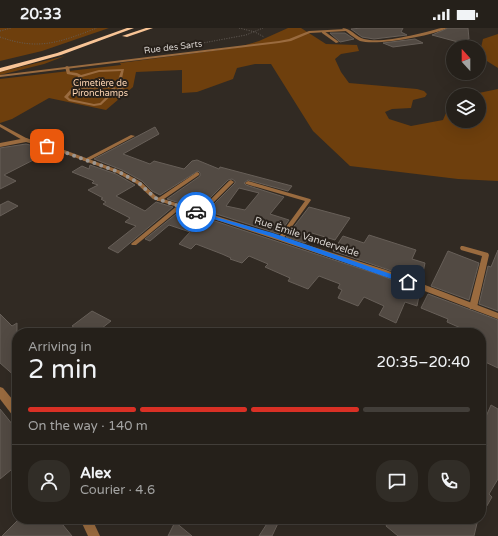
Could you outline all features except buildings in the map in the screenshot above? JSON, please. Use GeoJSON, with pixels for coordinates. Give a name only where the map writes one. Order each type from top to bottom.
{"type":"FeatureCollection","features":[{"type":"Feature","properties":{"kind":"highway"},"geometry":{"type":"LineString","coordinates":[[1,67],[57,51],[103,36],[122,28]]}},
{"type":"Feature","properties":{"kind":"highway"},"geometry":{"type":"LineString","coordinates":[[59,54],[132,28]]}},
{"type":"Feature","properties":{"kind":"highway"},"geometry":{"type":"LineString","coordinates":[[1,67],[31,62],[150,28]]}},
{"type":"Feature","properties":{"kind":"street"},"geometry":{"type":"LineString","coordinates":[[421,28],[429,32]]}},
{"type":"Feature","properties":{"kind":"street"},"geometry":{"type":"LineString","coordinates":[[345,29],[362,40],[374,41],[444,28]]}},
{"type":"Feature","properties":{"kind":"street","name":"Rue des Sarts"},"geometry":{"type":"LineString","coordinates":[[0,76],[278,42],[309,32],[345,29]]}},
{"type":"Feature","properties":{"kind":"street","name":"Rue Émile Vandervelde"},"geometry":{"type":"LineString","coordinates":[[0,145],[26,140],[86,160],[119,172],[139,183],[159,200],[383,272],[498,316]]}},
{"type":"Feature","properties":{"kind":"street"},"geometry":{"type":"LineString","coordinates":[[0,391],[12,407]]}},
{"type":"Feature","properties":{"kind":"street"},"geometry":{"type":"LineString","coordinates":[[88,524],[94,536]]}},
{"type":"Feature","properties":{"kind":"lane"},"geometry":{"type":"LineString","coordinates":[[323,32],[337,42]]}},
{"type":"Feature","properties":{"kind":"lane"},"geometry":{"type":"LineString","coordinates":[[67,67],[68,73],[77,74],[80,76],[99,71],[123,70],[119,84],[101,104],[94,105],[69,100],[66,97],[74,88],[80,76]]}},
{"type":"Feature","properties":{"kind":"lane"},"geometry":{"type":"LineString","coordinates":[[74,88],[126,87],[124,84],[119,84]]}},
{"type":"Feature","properties":{"kind":"lane"},"geometry":{"type":"LineString","coordinates":[[0,125],[26,140]]}},
{"type":"Feature","properties":{"kind":"lane"},"geometry":{"type":"LineString","coordinates":[[86,160],[133,136]]}},
{"type":"Feature","properties":{"kind":"lane"},"geometry":{"type":"LineString","coordinates":[[159,200],[198,174]]}},
{"type":"Feature","properties":{"kind":"lane"},"geometry":{"type":"LineString","coordinates":[[200,213],[232,182]]}},
{"type":"Feature","properties":{"kind":"lane"},"geometry":{"type":"LineString","coordinates":[[248,183],[308,200],[281,238]]}},
{"type":"Feature","properties":{"kind":"lane"},"geometry":{"type":"LineString","coordinates":[[134,244],[179,207]]}},
{"type":"Feature","properties":{"kind":"lane"},"geometry":{"type":"LineString","coordinates":[[463,248],[486,255],[473,306]]}},
{"type":"Feature","properties":{"kind":"path"},"geometry":{"type":"LineString","coordinates":[[0,31],[11,28]]}},
{"type":"Feature","properties":{"kind":"path"},"geometry":{"type":"LineString","coordinates":[[0,37],[19,44],[40,44],[73,38],[97,28]]}},
{"type":"Feature","properties":{"kind":"path"},"geometry":{"type":"LineString","coordinates":[[239,28],[255,32],[263,28]]}},
{"type":"Feature","properties":{"kind":"green space"},"geometry":{"type":"Polygon","coordinates":[[[0,28],[109,28],[42,51],[0,61],[0,28]]]}},
{"type":"Feature","properties":{"kind":"green space","name":"Cimetière de Pironchamps"},"geometry":{"type":"Polygon","coordinates":[[[288,28],[301,28],[326,44],[357,45],[359,51],[341,54],[335,59],[341,72],[349,83],[417,89],[424,91],[427,94],[425,97],[413,100],[411,108],[392,109],[385,112],[389,119],[411,126],[443,120],[446,113],[446,128],[486,128],[486,91],[498,89],[498,181],[458,179],[350,166],[313,131],[271,64],[255,64],[237,68],[233,79],[197,92],[182,93],[182,70],[136,72],[133,87],[106,110],[49,98],[12,119],[0,123],[0,79],[121,65],[120,63],[235,48],[259,41],[288,28]]]}},
{"type":"Feature","properties":{"kind":"green space"},"geometry":{"type":"Polygon","coordinates":[[[498,34],[498,68],[486,60],[486,40],[483,39],[498,34]]]}},
{"type":"Feature","properties":{"kind":"green space"},"geometry":{"type":"Polygon","coordinates":[[[65,56],[44,64],[0,75],[0,72],[65,56]]]}},
{"type":"Feature","properties":{"kind":"way so far"},"geometry":{"type":"LineString","coordinates":[[47,146],[119,172],[139,183],[155,198],[196,212]]}},
{"type":"Feature","properties":{"kind":"route"},"geometry":{"type":"LineString","coordinates":[[196,212],[271,234],[408,282]]}}]}
